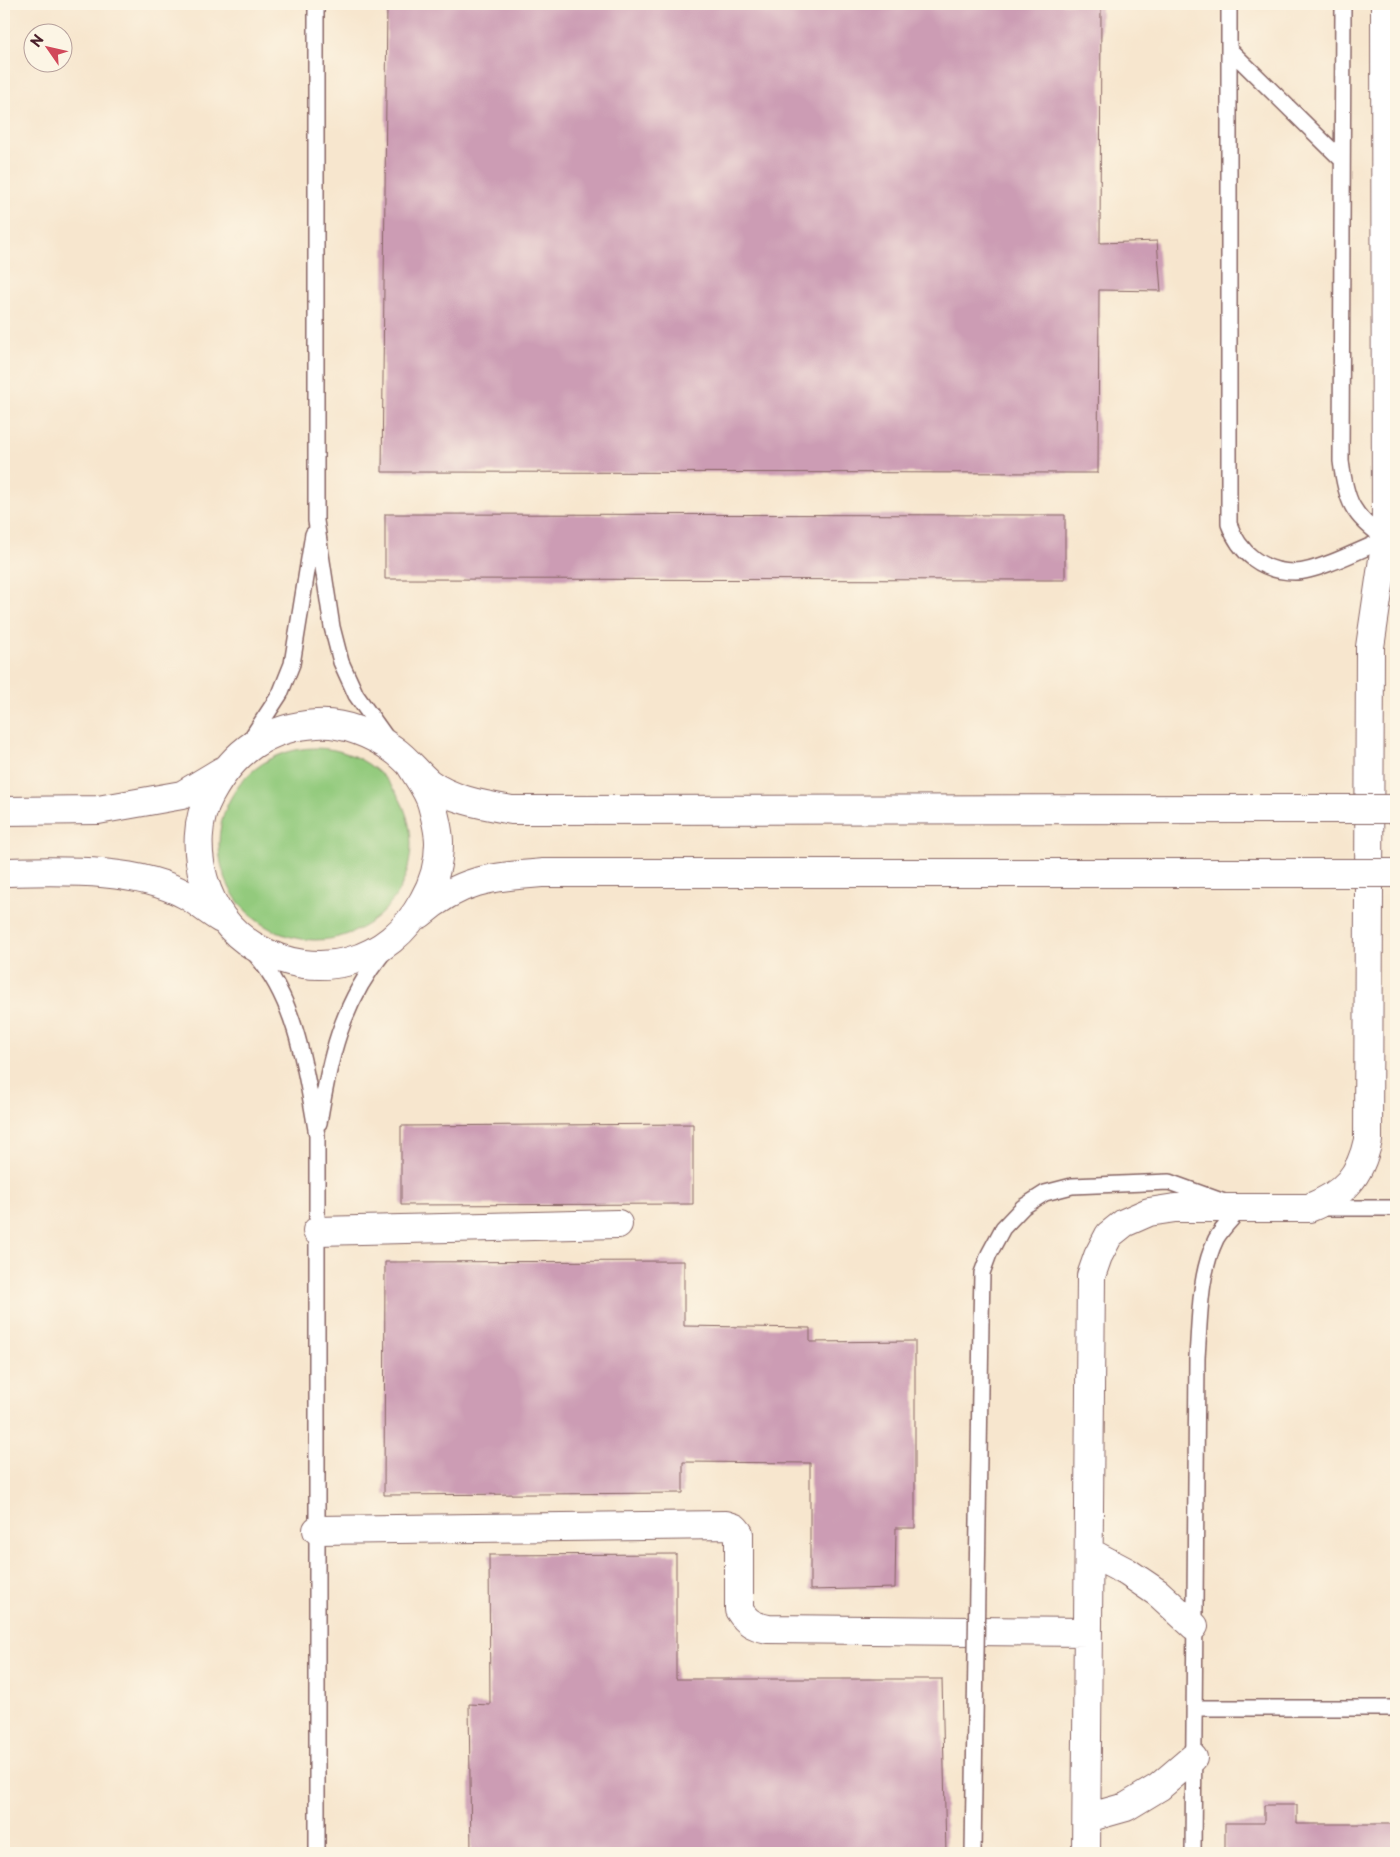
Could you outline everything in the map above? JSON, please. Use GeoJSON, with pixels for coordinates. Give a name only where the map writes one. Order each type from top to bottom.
{"type":"FeatureCollection","features":[{"type":"Feature","properties":{"kind":"street"},"geometry":{"type":"LineString","coordinates":[[1086,1853],[1091,1276],[1098,1256],[1109,1235],[1124,1223],[1149,1212],[1175,1208],[1309,1208],[1325,1201],[1349,1184],[1364,1155],[1368,1140],[1370,647],[1393,538],[1385,4]]}},
{"type":"Feature","properties":{"kind":"street"},"geometry":{"type":"LineString","coordinates":[[4,810],[98,810],[182,795],[277,731],[318,724],[359,730],[403,758],[430,784],[454,796],[482,805],[512,810],[1396,809]]}},
{"type":"Feature","properties":{"kind":"street"},"geometry":{"type":"LineString","coordinates":[[403,758],[432,802],[439,843],[433,884],[405,928]]}},
{"type":"Feature","properties":{"kind":"street"},"geometry":{"type":"LineString","coordinates":[[233,760],[208,798],[199,830],[199,863],[208,895],[234,931]]}},
{"type":"Feature","properties":{"kind":"street"},"geometry":{"type":"LineString","coordinates":[[4,872],[78,871],[146,881],[184,894],[271,956],[303,965],[336,965],[368,955],[405,928],[440,897],[471,882],[502,876],[543,873],[1396,873]]}},
{"type":"Feature","properties":{"kind":"street"},"geometry":{"type":"LineString","coordinates":[[317,1231],[618,1224]]}},
{"type":"Feature","properties":{"kind":"street"},"geometry":{"type":"LineString","coordinates":[[317,1530],[726,1525],[735,1528],[739,1533],[739,1610],[746,1621],[756,1626],[768,1629],[1088,1632]]}},
{"type":"Feature","properties":{"kind":"street"},"geometry":{"type":"LineString","coordinates":[[1089,1552],[1127,1572],[1158,1593],[1194,1626]]}},
{"type":"Feature","properties":{"kind":"street"},"geometry":{"type":"LineString","coordinates":[[1087,1818],[1126,1806],[1159,1788],[1193,1758]]}},
{"type":"Feature","properties":{"kind":"lane"},"geometry":{"type":"LineString","coordinates":[[316,4],[316,521],[332,627],[341,662],[356,694],[403,758]]}},
{"type":"Feature","properties":{"kind":"lane"},"geometry":{"type":"LineString","coordinates":[[1229,4],[1229,524],[1234,540],[1245,554],[1259,563],[1296,572],[1314,568],[1393,538]]}},
{"type":"Feature","properties":{"kind":"lane"},"geometry":{"type":"LineString","coordinates":[[1343,4],[1341,461],[1344,488],[1354,510],[1364,524],[1393,538]]}},
{"type":"Feature","properties":{"kind":"lane"},"geometry":{"type":"LineString","coordinates":[[1228,50],[1342,160]]}},
{"type":"Feature","properties":{"kind":"lane"},"geometry":{"type":"LineString","coordinates":[[233,760],[262,724],[280,694],[292,664],[316,521]]}},
{"type":"Feature","properties":{"kind":"lane"},"geometry":{"type":"LineString","coordinates":[[317,1853],[317,1135],[329,1063],[348,1006],[369,970],[405,928]]}},
{"type":"Feature","properties":{"kind":"lane"},"geometry":{"type":"LineString","coordinates":[[234,931],[268,969],[286,1003],[306,1069],[317,1135]]}},
{"type":"Feature","properties":{"kind":"lane"},"geometry":{"type":"LineString","coordinates":[[973,1853],[982,1273],[989,1254],[1010,1221],[1023,1207],[1045,1193],[1072,1186],[1169,1182],[1241,1208],[1217,1237],[1210,1255],[1202,1295],[1197,1357],[1193,1853]]}},
{"type":"Feature","properties":{"kind":"lane"},"geometry":{"type":"LineString","coordinates":[[1309,1208],[1396,1208]]}},
{"type":"Feature","properties":{"kind":"lane"},"geometry":{"type":"LineString","coordinates":[[1194,1708],[1396,1708]]}},
{"type":"Feature","properties":{"kind":"green space"},"geometry":{"type":"Polygon","coordinates":[[[315,748],[334,750],[352,756],[383,776],[403,807],[409,825],[411,844],[409,863],[403,881],[383,912],[352,932],[334,938],[315,940],[296,938],[278,932],[247,912],[227,881],[221,863],[219,844],[221,825],[227,807],[247,776],[278,756],[296,750],[315,748]]]}},
{"type":"Feature","properties":{"kind":"building"},"geometry":{"type":"Polygon","coordinates":[[[387,4],[1101,4],[1100,243],[1157,241],[1161,291],[1099,290],[1098,473],[382,472],[387,4]]]}},
{"type":"Feature","properties":{"kind":"building"},"geometry":{"type":"Polygon","coordinates":[[[385,514],[1065,515],[1065,580],[385,579],[385,514]]]}},
{"type":"Feature","properties":{"kind":"building"},"geometry":{"type":"Polygon","coordinates":[[[693,1124],[693,1204],[401,1205],[401,1126],[693,1124]]]}},
{"type":"Feature","properties":{"kind":"building"},"geometry":{"type":"Polygon","coordinates":[[[684,1261],[684,1326],[810,1328],[810,1342],[915,1341],[915,1528],[896,1528],[895,1588],[810,1590],[810,1463],[683,1462],[683,1493],[384,1495],[385,1262],[684,1261]]]}},
{"type":"Feature","properties":{"kind":"building"},"geometry":{"type":"Polygon","coordinates":[[[676,1554],[676,1679],[942,1679],[946,1853],[471,1853],[469,1704],[490,1705],[489,1555],[676,1554]]]}},
{"type":"Feature","properties":{"kind":"building"},"geometry":{"type":"Polygon","coordinates":[[[1264,1805],[1297,1805],[1297,1824],[1396,1824],[1396,1853],[1225,1853],[1225,1823],[1264,1823],[1264,1805]]]}}]}
